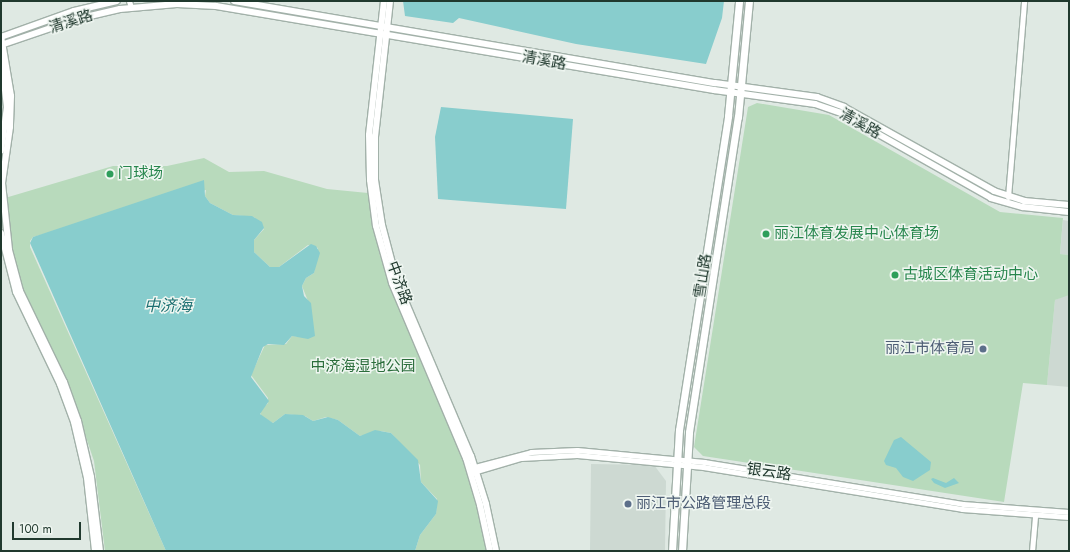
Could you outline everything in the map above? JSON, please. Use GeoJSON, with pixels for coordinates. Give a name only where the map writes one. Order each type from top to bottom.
{"type":"FeatureCollection","features":[{"type":"Feature","properties":{"kind":"main road","name":"雪山路"},"geometry":{"type":"LineString","coordinates":[[672,551],[676,461],[688,368],[732,89],[739,1]]}},
{"type":"Feature","properties":{"kind":"main road","name":"雪山路"},"geometry":{"type":"LineString","coordinates":[[682,551],[686,462],[697,372],[741,90],[749,1]]}},
{"type":"Feature","properties":{"kind":"street","name":"清溪路"},"geometry":{"type":"LineString","coordinates":[[1,37],[74,11],[117,1]]}},
{"type":"Feature","properties":{"kind":"street","name":"清溪路"},"geometry":{"type":"LineString","coordinates":[[234,1],[384,26],[732,89]]}},
{"type":"Feature","properties":{"kind":"street","name":"中济路"},"geometry":{"type":"LineString","coordinates":[[384,1],[384,26]]}},
{"type":"Feature","properties":{"kind":"street","name":"中济路"},"geometry":{"type":"LineString","coordinates":[[390,1],[384,26],[369,150],[376,226],[392,284],[471,470],[496,551]]}},
{"type":"Feature","properties":{"kind":"street"},"geometry":{"type":"LineString","coordinates":[[1008,196],[1024,1]]}},
{"type":"Feature","properties":{"kind":"street","name":"清溪路"},"geometry":{"type":"LineString","coordinates":[[2,45],[77,19],[133,4],[205,5],[732,89],[817,97],[838,104],[987,188],[1008,196],[1069,205]]}},
{"type":"Feature","properties":{"kind":"street"},"geometry":{"type":"LineString","coordinates":[[1,37],[11,96],[10,127],[2,183],[8,250],[20,291],[64,382],[78,421],[91,477],[100,551]]}},
{"type":"Feature","properties":{"kind":"street"},"geometry":{"type":"LineString","coordinates":[[1,56],[7,106],[1,151]]}},
{"type":"Feature","properties":{"kind":"street","name":"清溪路"},"geometry":{"type":"LineString","coordinates":[[741,90],[829,108],[991,198],[1023,207],[1069,212]]}},
{"type":"Feature","properties":{"kind":"street"},"geometry":{"type":"LineString","coordinates":[[1,234],[16,292],[60,384],[76,429],[87,478],[95,551]]}},
{"type":"Feature","properties":{"kind":"street","name":"银云路"},"geometry":{"type":"LineString","coordinates":[[471,470],[520,454],[551,450],[577,450],[686,462],[963,504],[1069,512]]}},
{"type":"Feature","properties":{"kind":"street","name":"银云路"},"geometry":{"type":"LineString","coordinates":[[686,462],[943,506],[1069,517]]}},
{"type":"Feature","properties":{"kind":"street","name":"中济路"},"geometry":{"type":"LineString","coordinates":[[471,470],[490,551]]}},
{"type":"Feature","properties":{"kind":"street"},"geometry":{"type":"LineString","coordinates":[[1032,551],[1035,515]]}},
{"type":"Feature","properties":{"kind":"shaded area"},"geometry":{"type":"Polygon","coordinates":[[[1063,220],[1069,221],[1069,255],[1060,254],[1063,220]]]}},
{"type":"Feature","properties":{"kind":"shaded area"},"geometry":{"type":"Polygon","coordinates":[[[1065,295],[1069,295],[1069,387],[1047,385],[1055,300],[1065,295]]]}},
{"type":"Feature","properties":{"kind":"shaded area","name":"丽江市公路管理总段"},"geometry":{"type":"Polygon","coordinates":[[[591,464],[654,465],[666,481],[665,551],[590,551],[591,464]]]}},
{"type":"Feature","properties":{"kind":"green space","name":"古城区体育活动中心"},"geometry":{"type":"Polygon","coordinates":[[[757,103],[829,115],[1000,212],[1063,218],[1060,254],[1069,255],[1069,295],[1055,300],[1047,385],[1023,383],[1004,502],[703,456],[694,447],[748,107],[757,103]]]}},
{"type":"Feature","properties":{"kind":"green space","name":"中济海湿地公园"},"geometry":{"type":"Polygon","coordinates":[[[204,158],[229,172],[264,171],[327,189],[368,193],[380,256],[391,288],[462,453],[471,482],[488,551],[415,551],[420,535],[436,514],[437,499],[421,482],[420,465],[391,433],[381,431],[360,436],[338,420],[326,417],[313,421],[305,416],[285,414],[273,423],[261,416],[260,411],[268,403],[268,398],[251,375],[265,345],[286,344],[292,336],[302,337],[308,301],[302,286],[306,278],[314,273],[318,248],[308,245],[279,267],[270,267],[254,252],[254,240],[264,229],[254,217],[233,215],[210,203],[205,196],[206,190],[33,237],[30,241],[30,247],[166,551],[105,551],[94,461],[67,381],[23,290],[11,250],[5,198],[113,166],[167,166],[204,158]]]}},
{"type":"Feature","properties":{"kind":"water"},"geometry":{"type":"Polygon","coordinates":[[[403,1],[724,1],[722,18],[706,64],[576,44],[459,18],[453,23],[405,16],[403,1]]]}},
{"type":"Feature","properties":{"kind":"water"},"geometry":{"type":"Polygon","coordinates":[[[441,107],[573,119],[566,209],[438,199],[435,137],[441,107]]]}},
{"type":"Feature","properties":{"kind":"water","name":"中济海"},"geometry":{"type":"Polygon","coordinates":[[[204,180],[205,196],[210,203],[233,215],[252,216],[262,222],[264,228],[254,240],[254,252],[270,267],[279,267],[311,244],[316,246],[320,253],[314,273],[306,278],[302,286],[304,296],[311,303],[315,336],[308,339],[292,336],[284,345],[268,344],[263,347],[251,377],[269,401],[260,414],[273,423],[285,414],[303,415],[313,421],[328,417],[338,420],[360,436],[375,430],[391,433],[418,460],[421,482],[438,501],[436,514],[420,535],[415,551],[166,551],[30,243],[33,237],[204,180]]]}},
{"type":"Feature","properties":{"kind":"water"},"geometry":{"type":"Polygon","coordinates":[[[901,437],[931,462],[930,470],[913,481],[903,477],[896,468],[886,465],[884,461],[894,440],[901,437]]]}},
{"type":"Feature","properties":{"kind":"water"},"geometry":{"type":"Polygon","coordinates":[[[933,478],[946,483],[954,478],[959,483],[945,488],[934,483],[931,479],[933,478]]]}},
{"type":"Feature","properties":{"kind":"place","name":"门球场"},"geometry":{"type":"Point","coordinates":[110,174]}},
{"type":"Feature","properties":{"kind":"place","name":"丽江体育发展中心体育场"},"geometry":{"type":"Point","coordinates":[766,234]}},
{"type":"Feature","properties":{"kind":"place","name":"古城区体育活动中心"},"geometry":{"type":"Point","coordinates":[895,275]}},
{"type":"Feature","properties":{"kind":"place","name":"丽江市体育局"},"geometry":{"type":"Point","coordinates":[983,349]}},
{"type":"Feature","properties":{"kind":"place","name":"丽江市公路管理总段"},"geometry":{"type":"Point","coordinates":[628,504]}}]}
